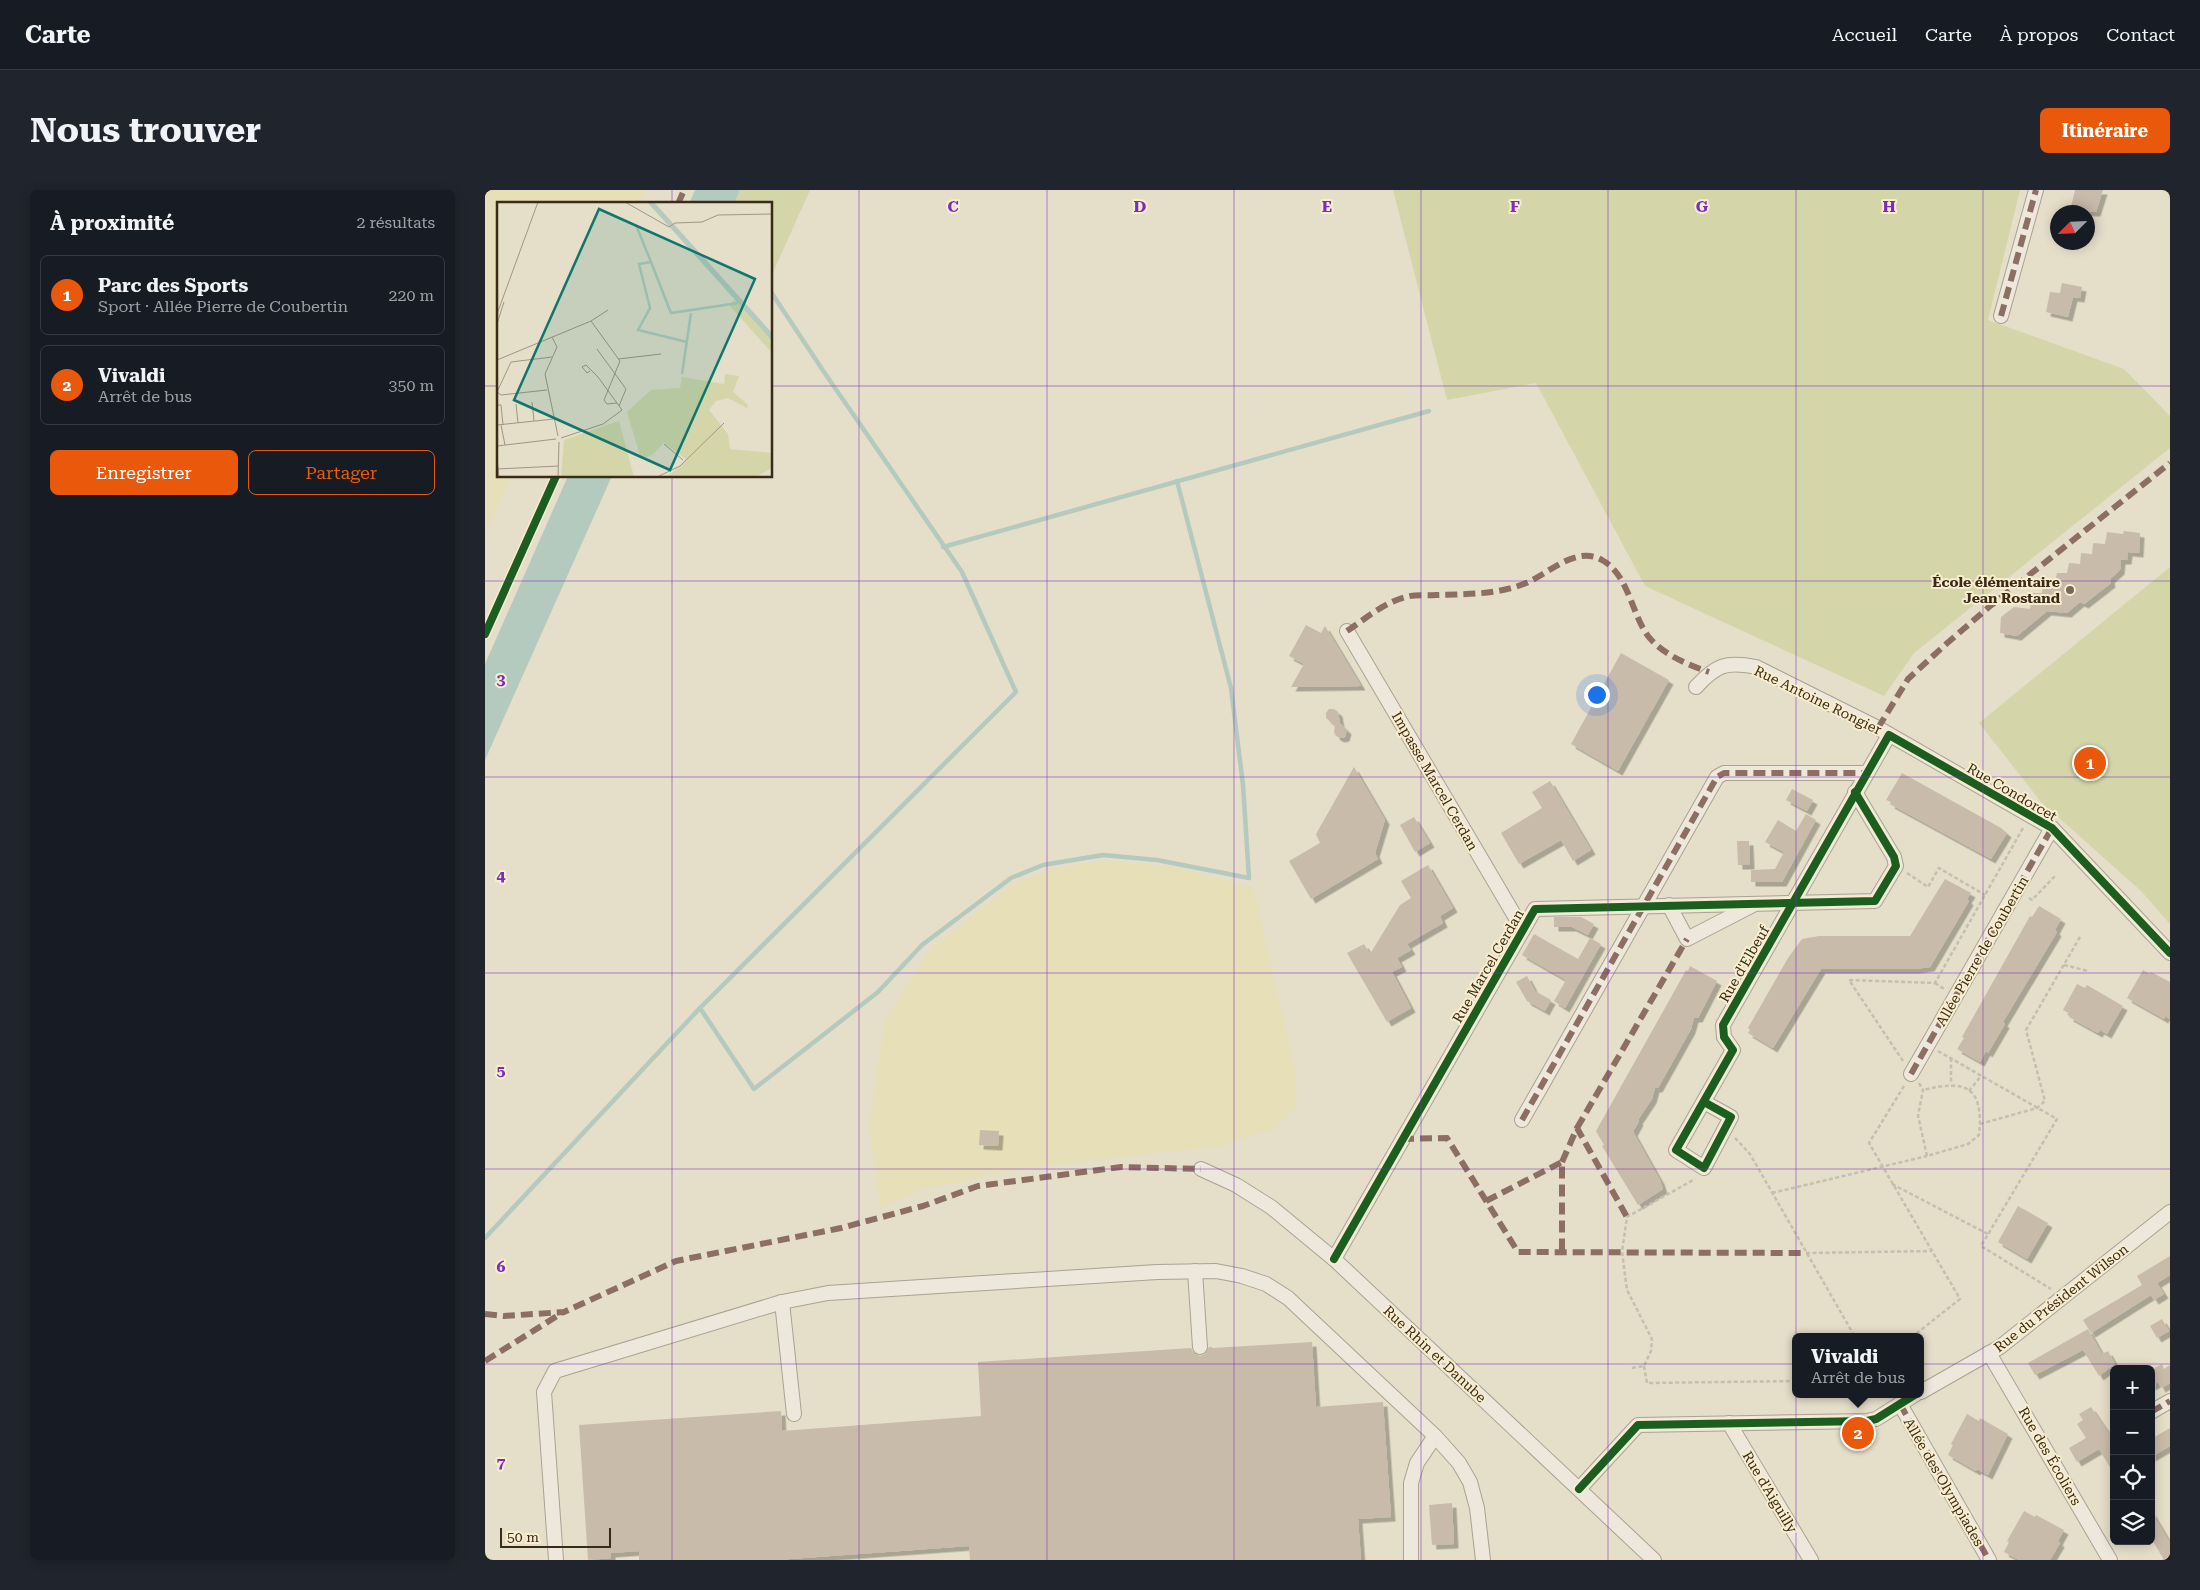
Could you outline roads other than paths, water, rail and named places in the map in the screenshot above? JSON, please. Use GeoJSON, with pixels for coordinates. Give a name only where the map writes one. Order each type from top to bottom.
{"type":"FeatureCollection","features":[{"type":"Feature","properties":{"kind":"street"},"geometry":{"type":"LineString","coordinates":[[2001,316],[2036,190]]}},
{"type":"Feature","properties":{"kind":"street","name":"Impasse Marcel Cerdan"},"geometry":{"type":"LineString","coordinates":[[1347,631],[1523,930]]}},
{"type":"Feature","properties":{"kind":"street","name":"Rue Antoine Rongier"},"geometry":{"type":"LineString","coordinates":[[1696,687],[1709,672],[1720,666],[1737,663],[1756,667],[1889,735]]}},
{"type":"Feature","properties":{"kind":"street","name":"Rue d'Elbeuf"},"geometry":{"type":"LineString","coordinates":[[1704,1102],[1733,1050],[1724,1037],[1723,1025],[1889,735]]}},
{"type":"Feature","properties":{"kind":"street","name":"Rue Condorcet"},"geometry":{"type":"LineString","coordinates":[[1889,735],[2052,828],[2170,953]]}},
{"type":"Feature","properties":{"kind":"street"},"geometry":{"type":"LineString","coordinates":[[1522,1120],[1717,777],[1724,773],[1866,773]]}},
{"type":"Feature","properties":{"kind":"street","name":"Rue Marcel Cerdan"},"geometry":{"type":"LineString","coordinates":[[1334,1259],[1535,909],[1875,902],[1895,866],[1894,857],[1855,792]]}},
{"type":"Feature","properties":{"kind":"street","name":"Allée Pierre de Coubertin"},"geometry":{"type":"LineString","coordinates":[[1911,1074],[2052,828]]}},
{"type":"Feature","properties":{"kind":"street"},"geometry":{"type":"LineString","coordinates":[[1669,906],[1687,939],[1755,904]]}},
{"type":"Feature","properties":{"kind":"street"},"geometry":{"type":"LineString","coordinates":[[1704,1102],[1731,1117],[1704,1168],[1676,1150],[1704,1102]]}},
{"type":"Feature","properties":{"kind":"street","name":"Rue Rhin et Danube"},"geometry":{"type":"LineString","coordinates":[[1201,1169],[1236,1185],[1271,1206],[1334,1259],[1654,1560]]}},
{"type":"Feature","properties":{"kind":"street","name":"Rue du Président Wilson"},"geometry":{"type":"LineString","coordinates":[[1924,1390],[1989,1353],[2065,1297],[2170,1212]]}},
{"type":"Feature","properties":{"kind":"street"},"geometry":{"type":"LineString","coordinates":[[1195,1271],[1200,1347]]}},
{"type":"Feature","properties":{"kind":"street"},"geometry":{"type":"LineString","coordinates":[[555,1560],[544,1392],[555,1371],[783,1302],[828,1293],[1195,1271],[1216,1271],[1242,1276],[1266,1284],[1288,1298],[1435,1436],[1459,1463],[1470,1482],[1477,1508],[1483,1560]]}},
{"type":"Feature","properties":{"kind":"street"},"geometry":{"type":"LineString","coordinates":[[783,1302],[794,1414]]}},
{"type":"Feature","properties":{"kind":"street","name":"Rue des Écoliers"},"geometry":{"type":"LineString","coordinates":[[1989,1353],[2110,1560]]}},
{"type":"Feature","properties":{"kind":"street"},"geometry":{"type":"LineString","coordinates":[[1579,1489],[1638,1425],[1867,1421],[1876,1419],[1910,1398]]}},
{"type":"Feature","properties":{"kind":"street"},"geometry":{"type":"LineString","coordinates":[[2155,1410],[2170,1402]]}},
{"type":"Feature","properties":{"kind":"street","name":"Allée des Olympiades"},"geometry":{"type":"LineString","coordinates":[[1900,1404],[1989,1560]]}},
{"type":"Feature","properties":{"kind":"street","name":"Rue d'Aiguilly"},"geometry":{"type":"LineString","coordinates":[[1729,1423],[1811,1560]]}},
{"type":"Feature","properties":{"kind":"street"},"geometry":{"type":"LineString","coordinates":[[1411,1560],[1411,1483],[1417,1463],[1435,1436]]}},
{"type":"Feature","properties":{"kind":"waterway"},"geometry":{"type":"LineString","coordinates":[[700,1008],[1016,692],[962,572],[773,295]]}},
{"type":"Feature","properties":{"kind":"waterway"},"geometry":{"type":"LineString","coordinates":[[943,547],[1429,411]]}},
{"type":"Feature","properties":{"kind":"waterway"},"geometry":{"type":"LineString","coordinates":[[485,1238],[700,1008],[754,1089],[878,992],[922,945],[1011,878],[1043,865],[1103,855],[1157,860],[1249,878],[1243,785],[1231,688],[1177,481]]}},
{"type":"Feature","properties":{"kind":"place","name":"École élémentaire Jean Rostand"},"geometry":{"type":"Point","coordinates":[2070,590]}},
{"type":"Feature","properties":{"kind":"place","name":"Parc des Sports"},"geometry":{"type":"Point","coordinates":[2090,763]}},
{"type":"Feature","properties":{"kind":"place","name":"Vivaldi"},"geometry":{"type":"Point","coordinates":[1858,1433]}}]}
